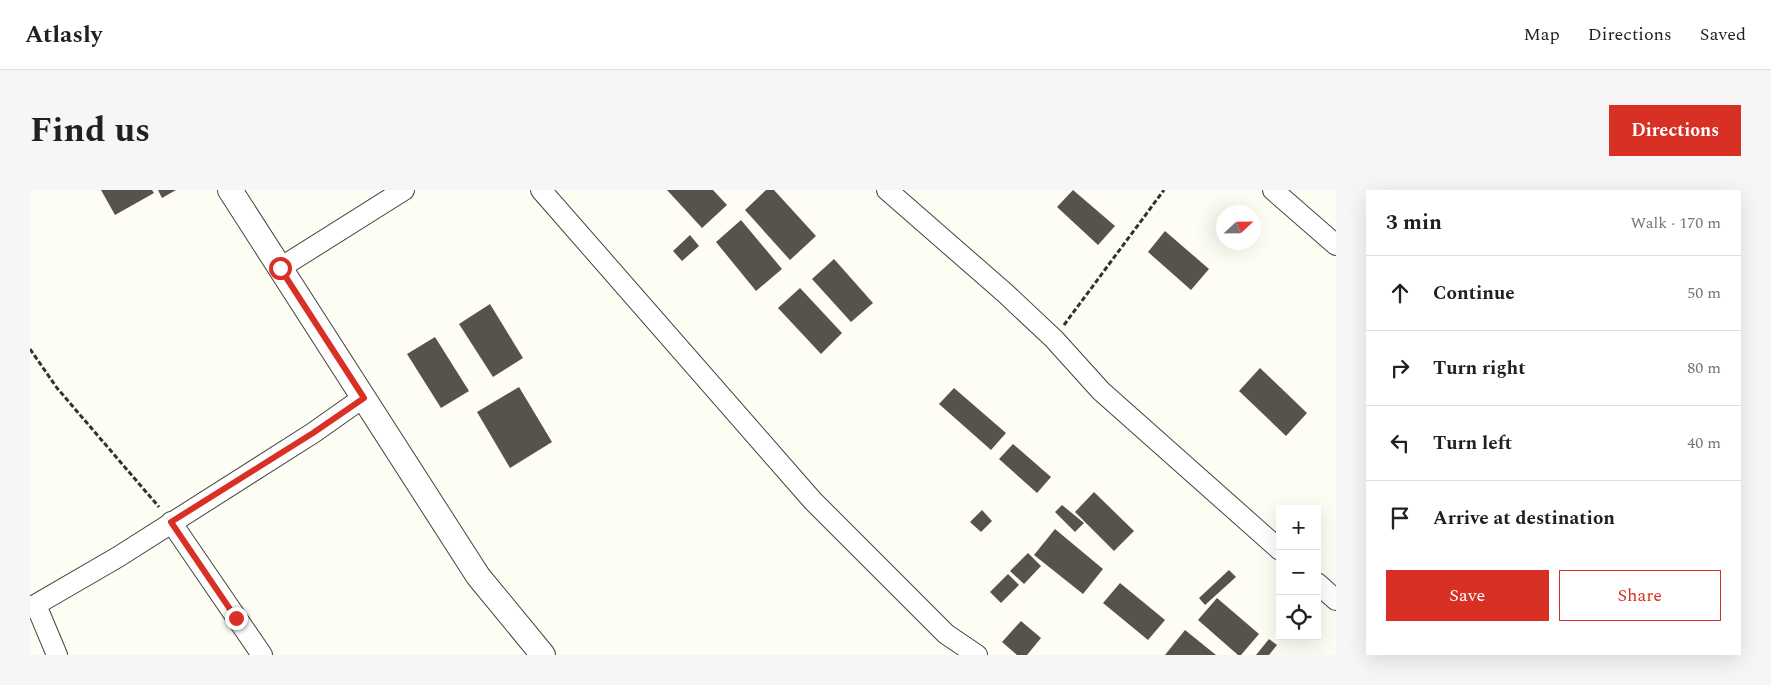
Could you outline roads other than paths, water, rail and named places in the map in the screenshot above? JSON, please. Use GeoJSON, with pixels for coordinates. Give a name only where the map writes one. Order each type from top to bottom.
{"type":"FeatureCollection","features":[{"type":"Feature","properties":{"kind":"street"},"geometry":{"type":"LineString","coordinates":[[230,190],[478,576],[543,655]]}},
{"type":"Feature","properties":{"kind":"street"},"geometry":{"type":"LineString","coordinates":[[280,268],[404,190]]}},
{"type":"Feature","properties":{"kind":"street"},"geometry":{"type":"LineString","coordinates":[[541,190],[813,501],[941,629],[977,655]]}},
{"type":"Feature","properties":{"kind":"street"},"geometry":{"type":"LineString","coordinates":[[888,190],[1005,293],[1054,339],[1101,391],[1276,546]]}},
{"type":"Feature","properties":{"kind":"street"},"geometry":{"type":"LineString","coordinates":[[1273,190],[1336,246]]}},
{"type":"Feature","properties":{"kind":"street"},"geometry":{"type":"LineString","coordinates":[[57,655],[33,606],[118,557],[313,433],[364,398]]}},
{"type":"Feature","properties":{"kind":"street"},"geometry":{"type":"LineString","coordinates":[[171,522],[262,655]]}},
{"type":"Feature","properties":{"kind":"street"},"geometry":{"type":"LineString","coordinates":[[1321,587],[1336,600]]}}]}
